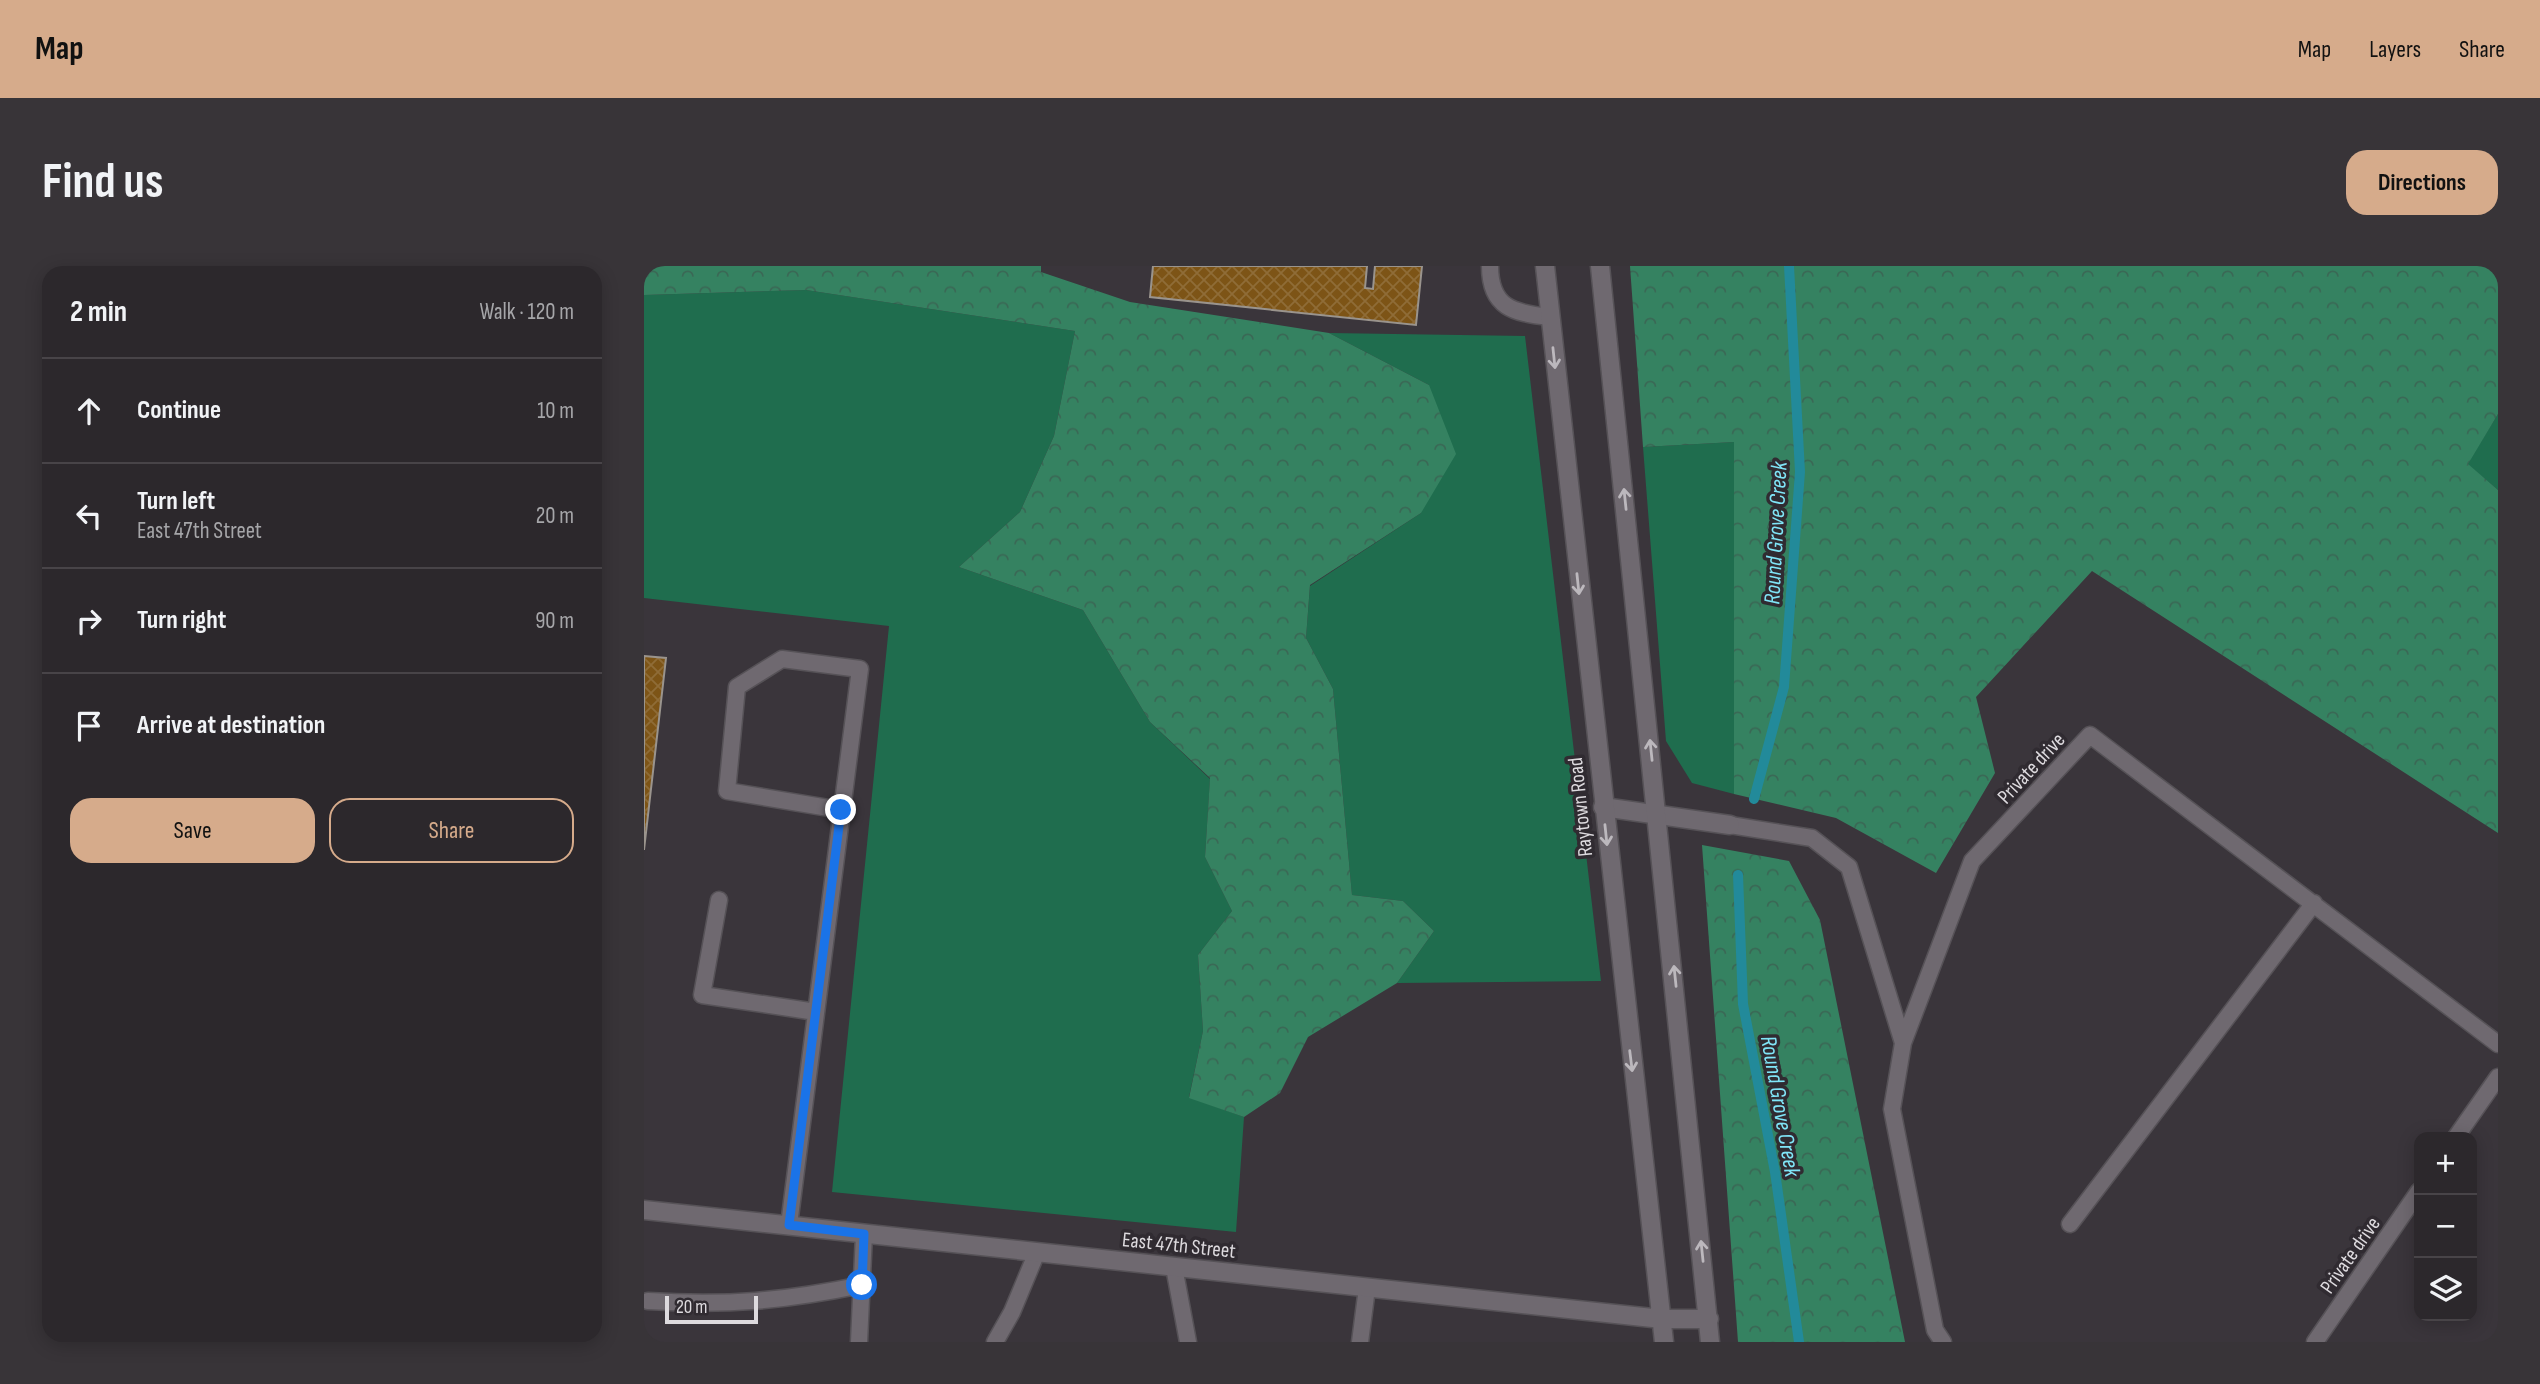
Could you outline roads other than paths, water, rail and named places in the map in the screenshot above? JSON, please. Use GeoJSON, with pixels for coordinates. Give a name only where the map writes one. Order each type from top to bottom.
{"type":"FeatureCollection","features":[{"type":"Feature","properties":{"kind":"main road","name":"Raytown Road"},"geometry":{"type":"LineString","coordinates":[[1545,266],[1664,1342]]}},
{"type":"Feature","properties":{"kind":"main road"},"geometry":{"type":"LineString","coordinates":[[1600,266],[1710,1342]]}},
{"type":"Feature","properties":{"kind":"main road"},"geometry":{"type":"LineString","coordinates":[[1603,807],[1730,825]]}},
{"type":"Feature","properties":{"kind":"main road","name":"East 47th Street"},"geometry":{"type":"LineString","coordinates":[[644,1210],[1662,1319],[1709,1319]]}},
{"type":"Feature","properties":{"kind":"lane"},"geometry":{"type":"LineString","coordinates":[[1490,266],[1490,280],[1505,307],[1517,314],[1549,317]]}},
{"type":"Feature","properties":{"kind":"lane"},"geometry":{"type":"LineString","coordinates":[[789,1225],[860,669],[782,659],[737,687],[727,791],[841,810]]}},
{"type":"Feature","properties":{"kind":"lane","name":"Private drive"},"geometry":{"type":"LineString","coordinates":[[1943,1342],[1935,1330],[1892,1109],[1903,1044],[1972,861],[2090,735],[2498,1044]]}},
{"type":"Feature","properties":{"kind":"lane","name":"Private drive"},"geometry":{"type":"LineString","coordinates":[[1730,825],[1812,838],[1849,867],[1903,1044]]}},
{"type":"Feature","properties":{"kind":"lane"},"geometry":{"type":"LineString","coordinates":[[719,900],[702,995],[816,1012]]}},
{"type":"Feature","properties":{"kind":"lane"},"geometry":{"type":"LineString","coordinates":[[2070,1224],[2314,903]]}},
{"type":"Feature","properties":{"kind":"lane"},"geometry":{"type":"LineString","coordinates":[[2459,1132],[2498,1076]]}},
{"type":"Feature","properties":{"kind":"lane","name":"Private drive"},"geometry":{"type":"LineString","coordinates":[[2315,1342],[2416,1195]]}},
{"type":"Feature","properties":{"kind":"lane"},"geometry":{"type":"LineString","coordinates":[[859,1342],[864,1234]]}},
{"type":"Feature","properties":{"kind":"lane"},"geometry":{"type":"LineString","coordinates":[[995,1342],[1013,1312],[1037,1252]]}},
{"type":"Feature","properties":{"kind":"lane"},"geometry":{"type":"LineString","coordinates":[[1174,1268],[1188,1342]]}},
{"type":"Feature","properties":{"kind":"lane"},"geometry":{"type":"LineString","coordinates":[[648,1301],[710,1305],[790,1300],[862,1285]]}},
{"type":"Feature","properties":{"kind":"lane"},"geometry":{"type":"LineString","coordinates":[[1360,1342],[1367,1288]]}},
{"type":"Feature","properties":{"kind":"waterway","name":"Round Grove Creek"},"geometry":{"type":"LineString","coordinates":[[1754,799],[1784,687],[1800,472],[1789,266]]}},
{"type":"Feature","properties":{"kind":"waterway","name":"Round Grove Creek"},"geometry":{"type":"LineString","coordinates":[[1738,875],[1743,1004],[1775,1172],[1799,1342]]}}]}
